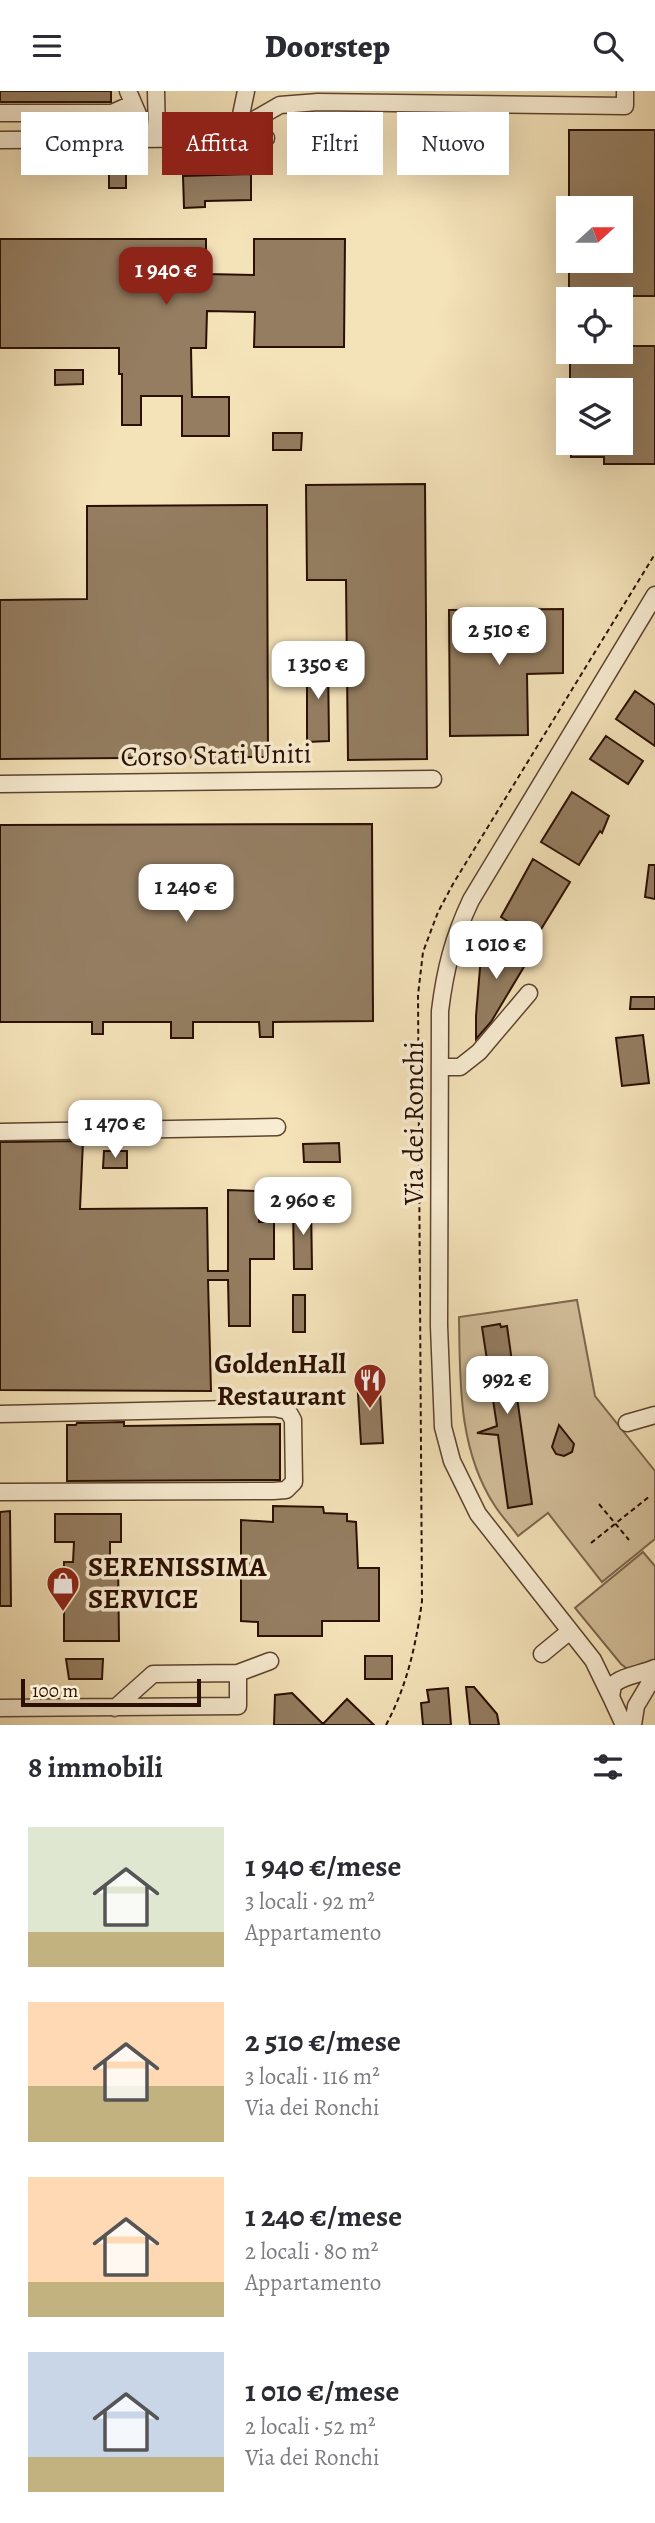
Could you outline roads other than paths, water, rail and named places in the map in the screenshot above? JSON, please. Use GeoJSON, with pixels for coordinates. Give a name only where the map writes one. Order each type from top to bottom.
{"type":"FeatureCollection","features":[{"type":"Feature","properties":{"kind":"street"},"geometry":{"type":"LineString","coordinates":[[149,138],[156,91]]}},
{"type":"Feature","properties":{"kind":"street"},"geometry":{"type":"LineString","coordinates":[[242,112],[246,91]]}},
{"type":"Feature","properties":{"kind":"street"},"geometry":{"type":"LineString","coordinates":[[268,112],[281,105],[318,97],[625,106],[625,91]]}},
{"type":"Feature","properties":{"kind":"street"},"geometry":{"type":"LineString","coordinates":[[0,113],[112,113],[130,97],[149,138]]}},
{"type":"Feature","properties":{"kind":"street"},"geometry":{"type":"LineString","coordinates":[[0,139],[162,138]]}},
{"type":"Feature","properties":{"kind":"street","name":"Via dei Ronchi"},"geometry":{"type":"LineString","coordinates":[[624,1725],[593,1660],[471,1503],[452,1461],[443,1427],[439,1326],[440,1011],[445,970],[458,929],[504,843],[655,595]]}},
{"type":"Feature","properties":{"kind":"street","name":"Corso Stati Uniti"},"geometry":{"type":"LineString","coordinates":[[0,784],[433,779]]}},
{"type":"Feature","properties":{"kind":"street"},"geometry":{"type":"LineString","coordinates":[[441,1067],[460,1067],[480,1052],[529,993]]}},
{"type":"Feature","properties":{"kind":"street"},"geometry":{"type":"LineString","coordinates":[[0,1132],[277,1127]]}},
{"type":"Feature","properties":{"kind":"street"},"geometry":{"type":"LineString","coordinates":[[0,1414],[274,1408],[288,1411],[293,1420],[294,1482],[286,1490],[273,1491],[0,1492]]}},
{"type":"Feature","properties":{"kind":"street"},"geometry":{"type":"LineString","coordinates":[[627,1423],[655,1415]]}},
{"type":"Feature","properties":{"kind":"street"},"geometry":{"type":"LineString","coordinates":[[542,1654],[570,1631]]}},
{"type":"Feature","properties":{"kind":"street","name":"Via dei Ronchi"},"geometry":{"type":"LineString","coordinates":[[593,1660],[626,1678]]}},
{"type":"Feature","properties":{"kind":"street"},"geometry":{"type":"LineString","coordinates":[[115,1708],[153,1674],[237,1673],[270,1661]]}},
{"type":"Feature","properties":{"kind":"street"},"geometry":{"type":"LineString","coordinates":[[639,1700],[625,1709],[612,1701],[613,1685],[655,1668]]}},
{"type":"Feature","properties":{"kind":"street"},"geometry":{"type":"LineString","coordinates":[[0,1708],[238,1706],[237,1673]]}},
{"type":"Feature","properties":{"kind":"street"},"geometry":{"type":"LineString","coordinates":[[633,1725],[639,1700],[655,1674]]}},
{"type":"Feature","properties":{"kind":"street"},"geometry":{"type":"LineString","coordinates":[[626,1678],[636,1681],[639,1700]]}},
{"type":"Feature","properties":{"kind":"place","name":"GoldenHall Restaurant"},"geometry":{"type":"Point","coordinates":[370,1410]}},
{"type":"Feature","properties":{"kind":"place","name":"SERENISSIMA SERVICE"},"geometry":{"type":"Point","coordinates":[63,1613]}}]}
